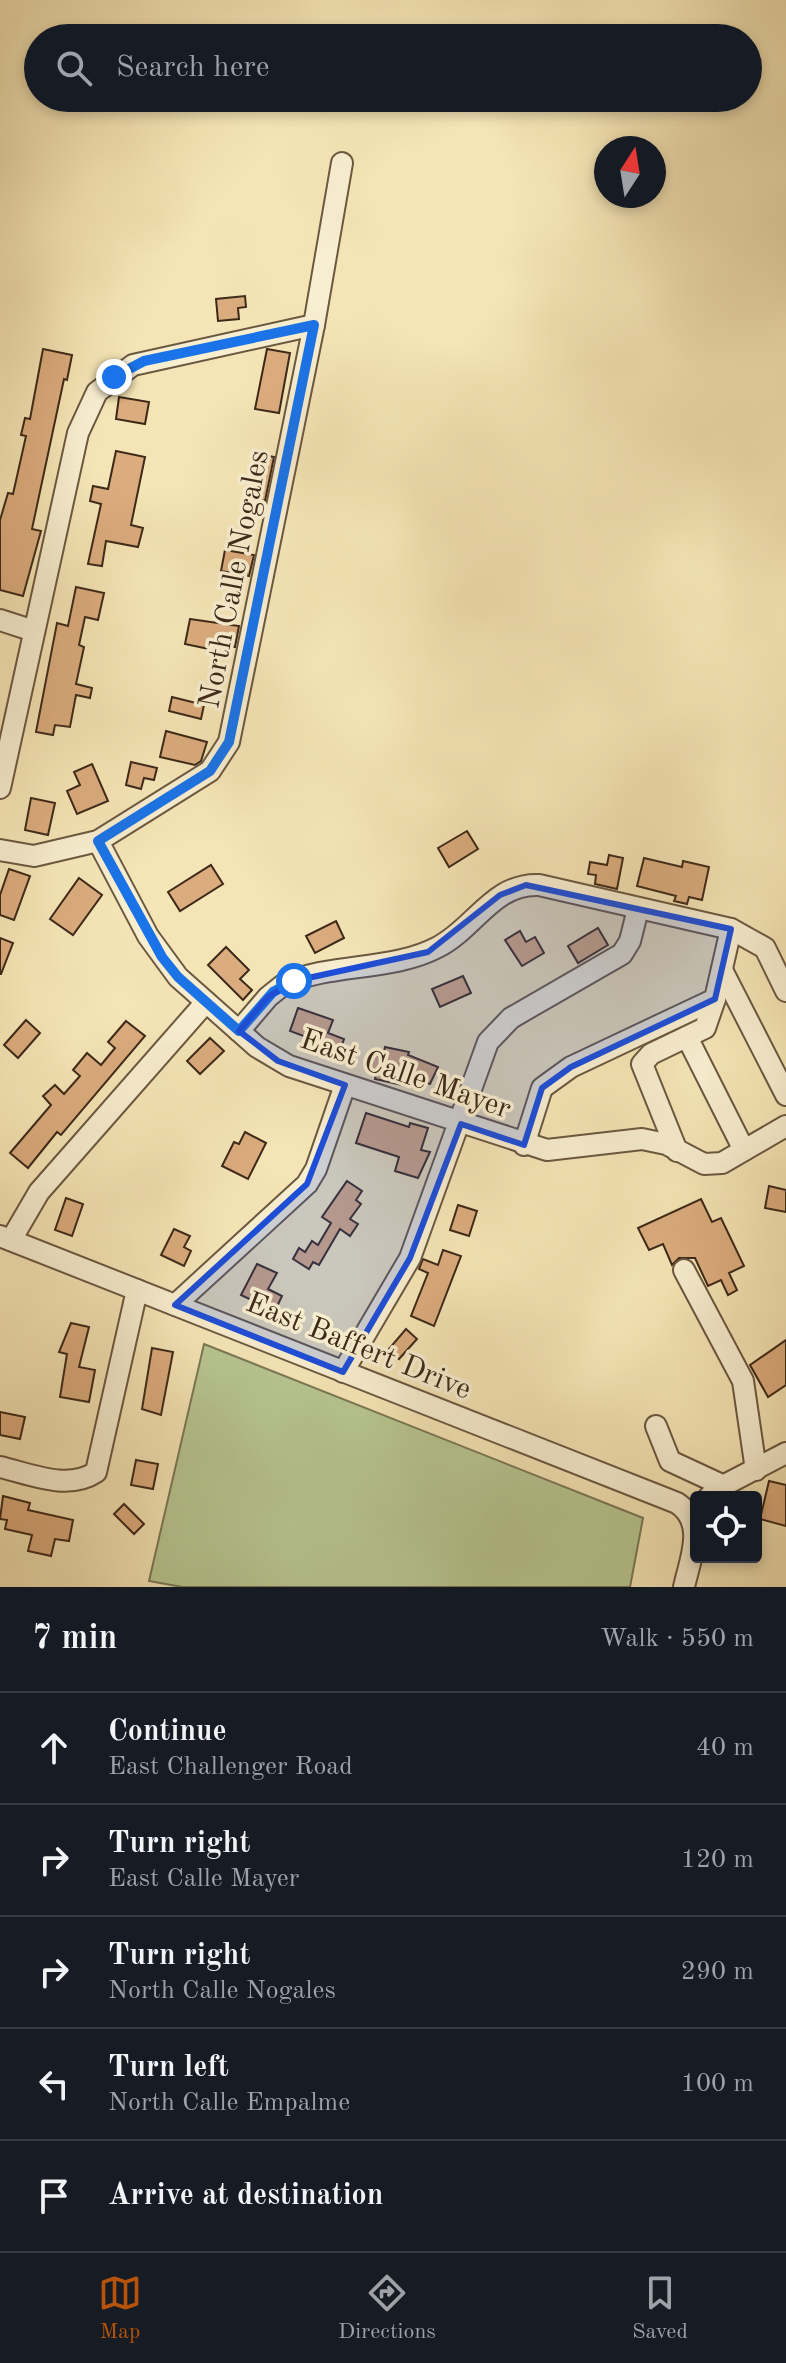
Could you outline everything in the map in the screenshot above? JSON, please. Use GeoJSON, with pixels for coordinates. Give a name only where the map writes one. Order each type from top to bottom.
{"type":"FeatureCollection","features":[{"type":"Feature","properties":{"kind":"street","name":"North Calle Nogales"},"geometry":{"type":"LineString","coordinates":[[0,850],[34,856],[98,841],[210,771],[229,742],[314,325],[342,163]]}},
{"type":"Feature","properties":{"kind":"street"},"geometry":{"type":"LineString","coordinates":[[0,788],[78,433],[85,411],[97,392],[123,370],[144,361],[314,325]]}},
{"type":"Feature","properties":{"kind":"street"},"geometry":{"type":"LineString","coordinates":[[0,620],[34,631]]}},
{"type":"Feature","properties":{"kind":"street","name":"East Calle Mayer"},"geometry":{"type":"LineString","coordinates":[[98,841],[162,957],[206,1002],[278,1061],[524,1145],[558,1150],[642,1139],[666,1144],[704,1164],[722,1163],[786,1126]]}},
{"type":"Feature","properties":{"kind":"street"},"geometry":{"type":"LineString","coordinates":[[239,1031],[268,997],[283,985],[428,952],[448,942],[495,899],[512,888],[539,885],[731,929],[765,948],[786,991]]}},
{"type":"Feature","properties":{"kind":"street"},"geometry":{"type":"LineString","coordinates":[[343,1372],[410,1258],[461,1124],[484,1050],[498,1029],[519,1013],[622,954],[630,941],[638,909]]}},
{"type":"Feature","properties":{"kind":"street"},"geometry":{"type":"LineString","coordinates":[[677,1151],[642,1064],[651,1054],[705,1028],[731,929]]}},
{"type":"Feature","properties":{"kind":"street"},"geometry":{"type":"LineString","coordinates":[[722,970],[786,1095]]}},
{"type":"Feature","properties":{"kind":"street"},"geometry":{"type":"LineString","coordinates":[[524,1145],[542,1088],[571,1067],[715,999]]}},
{"type":"Feature","properties":{"kind":"street"},"geometry":{"type":"LineString","coordinates":[[6,1238],[39,1192],[206,1002]]}},
{"type":"Feature","properties":{"kind":"street"},"geometry":{"type":"LineString","coordinates":[[687,1037],[744,1150]]}},
{"type":"Feature","properties":{"kind":"street"},"geometry":{"type":"LineString","coordinates":[[175,1305],[307,1184],[345,1085]]}},
{"type":"Feature","properties":{"kind":"street","name":"East Baffert Drive"},"geometry":{"type":"LineString","coordinates":[[6,1238],[677,1503],[690,1512]]}},
{"type":"Feature","properties":{"kind":"street"},"geometry":{"type":"LineString","coordinates":[[684,1270],[743,1381],[756,1470]]}},
{"type":"Feature","properties":{"kind":"street"},"geometry":{"type":"LineString","coordinates":[[0,1467],[64,1482],[85,1479],[96,1472],[137,1290]]}},
{"type":"Feature","properties":{"kind":"street"},"geometry":{"type":"LineString","coordinates":[[656,1426],[670,1461],[717,1491],[786,1453]]}},
{"type":"Feature","properties":{"kind":"street","name":"East Baffert Drive"},"geometry":{"type":"LineString","coordinates":[[684,1587],[690,1559]]}},
{"type":"Feature","properties":{"kind":"highlighted area"},"geometry":{"type":"Polygon","coordinates":[[[526,885],[731,929],[715,999],[571,1067],[542,1088],[524,1145],[461,1124],[410,1258],[343,1372],[175,1305],[307,1184],[345,1085],[278,1061],[239,1031],[268,997],[294,981],[428,952],[500,895],[526,885]]]}},
{"type":"Feature","properties":{"kind":"green space"},"geometry":{"type":"Polygon","coordinates":[[[204,1344],[643,1518],[630,1587],[182,1587],[149,1581],[204,1344]]]}},
{"type":"Feature","properties":{"kind":"building"},"geometry":{"type":"Polygon","coordinates":[[[245,296],[246,307],[238,308],[239,319],[218,321],[216,299],[245,296]]]}},
{"type":"Feature","properties":{"kind":"building"},"geometry":{"type":"Polygon","coordinates":[[[43,349],[72,355],[67,380],[64,379],[32,529],[41,531],[23,596],[0,590],[0,520],[8,493],[13,494],[26,436],[21,435],[25,418],[30,419],[43,349]]]}},
{"type":"Feature","properties":{"kind":"building"},"geometry":{"type":"Polygon","coordinates":[[[267,349],[290,353],[279,413],[255,409],[267,349]]]}},
{"type":"Feature","properties":{"kind":"building"},"geometry":{"type":"Polygon","coordinates":[[[119,397],[149,402],[145,424],[116,419],[119,397]]]}},
{"type":"Feature","properties":{"kind":"building"},"geometry":{"type":"Polygon","coordinates":[[[116,451],[145,457],[131,525],[143,528],[138,547],[106,541],[102,566],[88,564],[101,504],[90,501],[93,486],[108,489],[116,451]]]}},
{"type":"Feature","properties":{"kind":"building"},"geometry":{"type":"Polygon","coordinates":[[[256,453],[274,457],[265,501],[248,498],[256,453]]]}},
{"type":"Feature","properties":{"kind":"building"},"geometry":{"type":"Polygon","coordinates":[[[225,550],[254,555],[249,576],[221,571],[225,550]]]}},
{"type":"Feature","properties":{"kind":"building"},"geometry":{"type":"Polygon","coordinates":[[[76,587],[104,593],[98,620],[85,617],[79,645],[84,647],[76,684],[92,688],[90,698],[76,695],[70,727],[55,725],[53,735],[36,732],[57,623],[68,626],[76,587]]]}},
{"type":"Feature","properties":{"kind":"building"},"geometry":{"type":"Polygon","coordinates":[[[190,619],[239,626],[235,647],[210,642],[209,649],[185,644],[190,619]]]}},
{"type":"Feature","properties":{"kind":"building"},"geometry":{"type":"Polygon","coordinates":[[[172,697],[204,705],[201,719],[169,711],[172,697]]]}},
{"type":"Feature","properties":{"kind":"building"},"geometry":{"type":"Polygon","coordinates":[[[166,731],[207,742],[201,761],[195,765],[160,757],[166,731]]]}},
{"type":"Feature","properties":{"kind":"building"},"geometry":{"type":"Polygon","coordinates":[[[131,762],[157,768],[154,780],[144,778],[141,789],[126,785],[131,762]]]}},
{"type":"Feature","properties":{"kind":"building"},"geometry":{"type":"Polygon","coordinates":[[[92,764],[108,801],[77,814],[67,791],[80,785],[74,772],[92,764]]]}},
{"type":"Feature","properties":{"kind":"building"},"geometry":{"type":"Polygon","coordinates":[[[31,798],[55,803],[48,835],[25,830],[31,798]]]}},
{"type":"Feature","properties":{"kind":"building"},"geometry":{"type":"Polygon","coordinates":[[[467,831],[478,849],[449,867],[438,848],[467,831]]]}},
{"type":"Feature","properties":{"kind":"building"},"geometry":{"type":"Polygon","coordinates":[[[609,855],[623,858],[617,889],[595,884],[596,875],[588,874],[590,862],[607,865],[609,855]]]}},
{"type":"Feature","properties":{"kind":"building"},"geometry":{"type":"Polygon","coordinates":[[[644,858],[682,867],[683,861],[709,867],[702,900],[689,897],[687,904],[674,901],[676,896],[637,886],[644,858]]]}},
{"type":"Feature","properties":{"kind":"building"},"geometry":{"type":"Polygon","coordinates":[[[211,865],[223,884],[180,911],[168,892],[211,865]]]}},
{"type":"Feature","properties":{"kind":"building"},"geometry":{"type":"Polygon","coordinates":[[[9,869],[30,876],[14,920],[0,915],[0,895],[9,869]]]}},
{"type":"Feature","properties":{"kind":"building"},"geometry":{"type":"Polygon","coordinates":[[[79,878],[102,895],[73,935],[50,919],[79,878]]]}},
{"type":"Feature","properties":{"kind":"building"},"geometry":{"type":"Polygon","coordinates":[[[336,921],[344,938],[315,953],[306,936],[336,921]]]}},
{"type":"Feature","properties":{"kind":"building"},"geometry":{"type":"Polygon","coordinates":[[[598,928],[608,945],[578,963],[568,946],[598,928]]]}},
{"type":"Feature","properties":{"kind":"building"},"geometry":{"type":"Polygon","coordinates":[[[520,931],[526,942],[535,937],[544,953],[522,966],[505,940],[520,931]]]}},
{"type":"Feature","properties":{"kind":"building"},"geometry":{"type":"Polygon","coordinates":[[[0,938],[13,943],[1,974],[0,974],[0,938]]]}},
{"type":"Feature","properties":{"kind":"building"},"geometry":{"type":"Polygon","coordinates":[[[226,947],[249,970],[240,979],[252,990],[243,1000],[208,965],[226,947]]]}},
{"type":"Feature","properties":{"kind":"building"},"geometry":{"type":"Polygon","coordinates":[[[463,976],[471,993],[440,1007],[432,989],[463,976]]]}},
{"type":"Feature","properties":{"kind":"building"},"geometry":{"type":"Polygon","coordinates":[[[298,1008],[333,1020],[328,1033],[344,1039],[338,1057],[306,1045],[309,1038],[290,1031],[298,1008]]]}},
{"type":"Feature","properties":{"kind":"building"},"geometry":{"type":"Polygon","coordinates":[[[26,1020],[40,1033],[18,1058],[4,1045],[26,1020]]]}},
{"type":"Feature","properties":{"kind":"building"},"geometry":{"type":"Polygon","coordinates":[[[126,1021],[145,1036],[61,1135],[57,1132],[28,1168],[10,1153],[51,1105],[43,1096],[55,1085],[64,1094],[80,1076],[73,1070],[87,1053],[101,1065],[115,1048],[108,1042],[126,1021]]]}},
{"type":"Feature","properties":{"kind":"building"},"geometry":{"type":"Polygon","coordinates":[[[210,1038],[224,1051],[200,1074],[187,1061],[210,1038]]]}},
{"type":"Feature","properties":{"kind":"building"},"geometry":{"type":"Polygon","coordinates":[[[385,1047],[409,1052],[408,1055],[438,1067],[430,1084],[415,1078],[412,1087],[375,1079],[377,1070],[371,1069],[375,1050],[384,1052],[385,1047]]]}},
{"type":"Feature","properties":{"kind":"building"},"geometry":{"type":"Polygon","coordinates":[[[366,1113],[409,1127],[410,1123],[428,1128],[421,1150],[430,1152],[418,1178],[395,1171],[399,1157],[356,1143],[366,1113]]]}},
{"type":"Feature","properties":{"kind":"building"},"geometry":{"type":"Polygon","coordinates":[[[245,1132],[266,1143],[248,1179],[222,1166],[234,1142],[239,1144],[245,1132]]]}},
{"type":"Feature","properties":{"kind":"building"},"geometry":{"type":"Polygon","coordinates":[[[347,1181],[362,1191],[356,1200],[361,1204],[350,1219],[358,1224],[350,1236],[340,1229],[319,1265],[313,1262],[309,1269],[293,1259],[299,1248],[305,1252],[312,1241],[318,1245],[331,1223],[322,1217],[347,1181]]]}},
{"type":"Feature","properties":{"kind":"building"},"geometry":{"type":"Polygon","coordinates":[[[769,1186],[786,1190],[786,1212],[765,1208],[769,1186]]]}},
{"type":"Feature","properties":{"kind":"building"},"geometry":{"type":"Polygon","coordinates":[[[66,1198],[83,1204],[72,1236],[55,1230],[66,1198]]]}},
{"type":"Feature","properties":{"kind":"building"},"geometry":{"type":"Polygon","coordinates":[[[701,1199],[712,1222],[721,1218],[744,1266],[729,1273],[737,1290],[728,1295],[721,1280],[708,1286],[695,1258],[679,1258],[672,1265],[663,1244],[649,1250],[638,1228],[701,1199]]]}},
{"type":"Feature","properties":{"kind":"building"},"geometry":{"type":"Polygon","coordinates":[[[458,1205],[477,1211],[469,1236],[450,1230],[458,1205]]]}},
{"type":"Feature","properties":{"kind":"building"},"geometry":{"type":"Polygon","coordinates":[[[174,1229],[190,1236],[184,1247],[191,1251],[184,1266],[161,1255],[174,1229]]]}},
{"type":"Feature","properties":{"kind":"building"},"geometry":{"type":"Polygon","coordinates":[[[443,1250],[461,1256],[434,1326],[411,1316],[428,1273],[419,1269],[423,1259],[438,1265],[443,1250]]]}},
{"type":"Feature","properties":{"kind":"building"},"geometry":{"type":"Polygon","coordinates":[[[257,1264],[277,1273],[268,1289],[282,1296],[275,1311],[241,1295],[257,1264]]]}},
{"type":"Feature","properties":{"kind":"building"},"geometry":{"type":"Polygon","coordinates":[[[71,1323],[89,1327],[79,1367],[95,1370],[89,1402],[60,1397],[67,1354],[59,1352],[71,1323]]]}},
{"type":"Feature","properties":{"kind":"building"},"geometry":{"type":"Polygon","coordinates":[[[406,1329],[417,1339],[399,1359],[388,1350],[406,1329]]]}},
{"type":"Feature","properties":{"kind":"building"},"geometry":{"type":"Polygon","coordinates":[[[786,1340],[786,1385],[768,1397],[750,1365],[786,1340]]]}},
{"type":"Feature","properties":{"kind":"building"},"geometry":{"type":"Polygon","coordinates":[[[152,1348],[173,1352],[161,1415],[142,1409],[152,1348]]]}},
{"type":"Feature","properties":{"kind":"building"},"geometry":{"type":"Polygon","coordinates":[[[0,1412],[25,1417],[20,1439],[0,1435],[0,1412]]]}},
{"type":"Feature","properties":{"kind":"building"},"geometry":{"type":"Polygon","coordinates":[[[136,1460],[158,1464],[153,1489],[131,1485],[136,1460]]]}},
{"type":"Feature","properties":{"kind":"building"},"geometry":{"type":"Polygon","coordinates":[[[769,1481],[786,1485],[786,1526],[762,1520],[769,1481]]]}},
{"type":"Feature","properties":{"kind":"building"},"geometry":{"type":"Polygon","coordinates":[[[3,1496],[30,1503],[28,1510],[73,1520],[69,1541],[55,1539],[51,1556],[28,1551],[32,1535],[5,1529],[7,1520],[0,1519],[3,1496]]]}},
{"type":"Feature","properties":{"kind":"building"},"geometry":{"type":"Polygon","coordinates":[[[124,1504],[144,1524],[134,1534],[114,1514],[124,1504]]]}},
{"type":"Feature","properties":{"kind":"route"},"geometry":{"type":"LineString","coordinates":[[114,377],[144,361],[314,325],[236,720],[229,742],[210,771],[98,841],[162,957],[178,977],[239,1031],[273,992],[294,981]]}}]}
